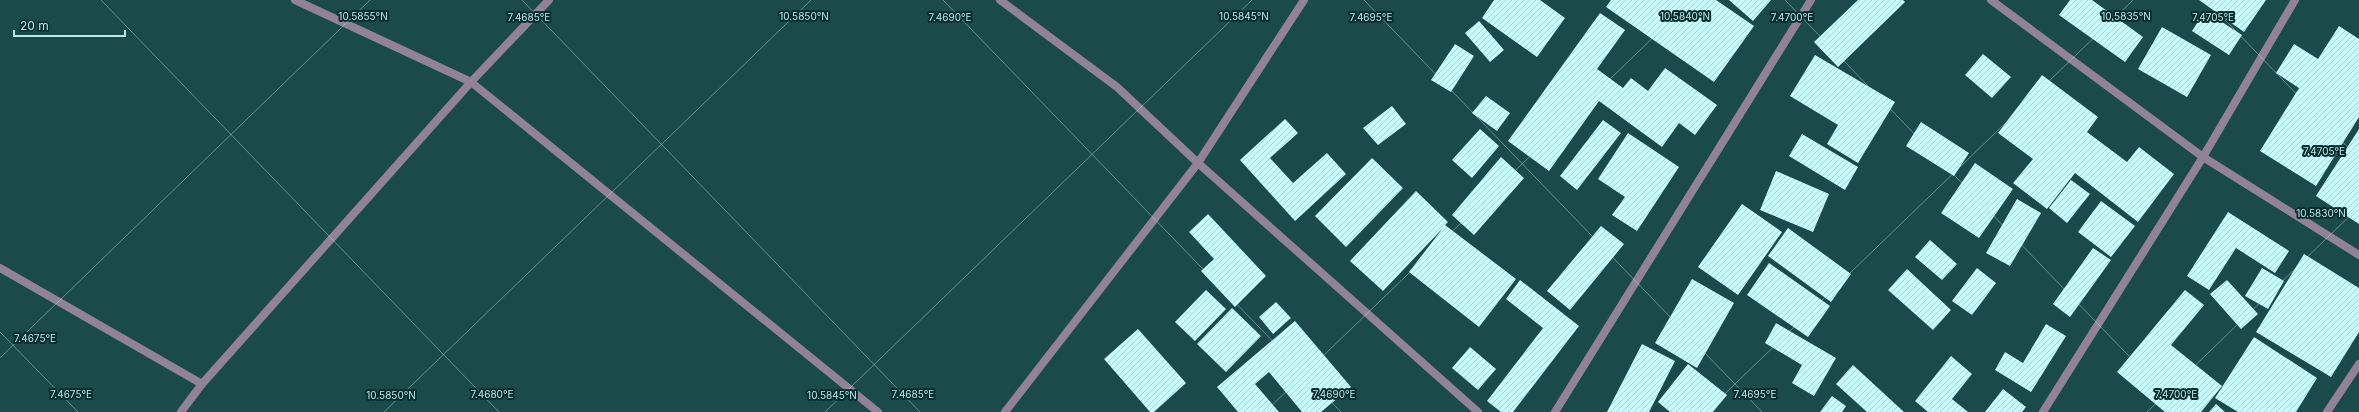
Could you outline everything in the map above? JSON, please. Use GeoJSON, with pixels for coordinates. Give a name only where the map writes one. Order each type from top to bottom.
{"type":"FeatureCollection","features":[{"type":"Feature","properties":{"kind":"street"},"geometry":{"type":"LineString","coordinates":[[295,0],[471,82],[878,412]]}},
{"type":"Feature","properties":{"kind":"street"},"geometry":{"type":"LineString","coordinates":[[181,412],[202,384],[471,82],[549,0]]}},
{"type":"Feature","properties":{"kind":"street"},"geometry":{"type":"LineString","coordinates":[[1000,0],[1117,87],[1198,163],[1478,412]]}},
{"type":"Feature","properties":{"kind":"street"},"geometry":{"type":"LineString","coordinates":[[1005,412],[1198,163],[1304,0]]}},
{"type":"Feature","properties":{"kind":"street"},"geometry":{"type":"LineString","coordinates":[[1555,412],[1810,0]]}},
{"type":"Feature","properties":{"kind":"street"},"geometry":{"type":"LineString","coordinates":[[1991,0],[2203,157],[2359,255]]}},
{"type":"Feature","properties":{"kind":"street"},"geometry":{"type":"LineString","coordinates":[[2043,412],[2203,157],[2295,0]]}},
{"type":"Feature","properties":{"kind":"street"},"geometry":{"type":"LineString","coordinates":[[0,268],[202,384]]}},
{"type":"Feature","properties":{"kind":"street"},"geometry":{"type":"LineString","coordinates":[[2327,412],[2359,364]]}},
{"type":"Feature","properties":{"kind":"building"},"geometry":{"type":"Polygon","coordinates":[[[1494,0],[1540,0],[1565,18],[1537,57],[1482,18],[1494,0]]]}},
{"type":"Feature","properties":{"kind":"building"},"geometry":{"type":"Polygon","coordinates":[[[1611,0],[1716,0],[1754,26],[1714,82],[1606,7],[1611,0]]]}},
{"type":"Feature","properties":{"kind":"building"},"geometry":{"type":"Polygon","coordinates":[[[1729,0],[1771,0],[1753,21],[1729,0]]]}},
{"type":"Feature","properties":{"kind":"building"},"geometry":{"type":"Polygon","coordinates":[[[1858,0],[1903,0],[1905,2],[1838,67],[1814,42],[1858,0]]]}},
{"type":"Feature","properties":{"kind":"building"},"geometry":{"type":"Polygon","coordinates":[[[2070,0],[2092,0],[2143,37],[2125,62],[2059,15],[2070,0]]]}},
{"type":"Feature","properties":{"kind":"building"},"geometry":{"type":"Polygon","coordinates":[[[2199,0],[2266,0],[2244,32],[2199,0]]]}},
{"type":"Feature","properties":{"kind":"building"},"geometry":{"type":"Polygon","coordinates":[[[2205,11],[2242,35],[2229,55],[2192,31],[2205,11]]]}},
{"type":"Feature","properties":{"kind":"building"},"geometry":{"type":"Polygon","coordinates":[[[1600,13],[1625,30],[1597,69],[1623,88],[1631,78],[1648,91],[1665,68],[1717,105],[1695,135],[1679,123],[1662,147],[1599,101],[1549,171],[1508,141],[1600,13]]]}},
{"type":"Feature","properties":{"kind":"building"},"geometry":{"type":"Polygon","coordinates":[[[1479,21],[1504,50],[1490,62],[1465,33],[1479,21]]]}},
{"type":"Feature","properties":{"kind":"building"},"geometry":{"type":"Polygon","coordinates":[[[2339,26],[2359,39],[2359,117],[2316,186],[2260,151],[2299,88],[2276,73],[2294,44],[2318,59],[2339,26]]]}},
{"type":"Feature","properties":{"kind":"building"},"geometry":{"type":"Polygon","coordinates":[[[2162,27],[2211,55],[2187,97],[2138,69],[2162,27]]]}},
{"type":"Feature","properties":{"kind":"building"},"geometry":{"type":"Polygon","coordinates":[[[1455,44],[1474,56],[1451,92],[1431,80],[1455,44]]]}},
{"type":"Feature","properties":{"kind":"building"},"geometry":{"type":"Polygon","coordinates":[[[1983,54],[2011,77],[1992,98],[1965,75],[1983,54]]]}},
{"type":"Feature","properties":{"kind":"building"},"geometry":{"type":"Polygon","coordinates":[[[1815,55],[1895,102],[1858,163],[1827,144],[1838,125],[1790,96],[1815,55]]]}},
{"type":"Feature","properties":{"kind":"building"},"geometry":{"type":"Polygon","coordinates":[[[2042,75],[2098,117],[2087,132],[2127,162],[2139,147],[2174,174],[2138,222],[2075,173],[2047,209],[2013,183],[2033,159],[1998,133],[2042,75]]]}},
{"type":"Feature","properties":{"kind":"building"},"geometry":{"type":"Polygon","coordinates":[[[1486,96],[1510,113],[1497,131],[1472,113],[1486,96]]]}},
{"type":"Feature","properties":{"kind":"building"},"geometry":{"type":"Polygon","coordinates":[[[1392,106],[1406,124],[1378,145],[1363,128],[1392,106]]]}},
{"type":"Feature","properties":{"kind":"building"},"geometry":{"type":"Polygon","coordinates":[[[1285,119],[1298,133],[1270,158],[1293,183],[1327,153],[1346,174],[1295,221],[1240,160],[1285,119]]]}},
{"type":"Feature","properties":{"kind":"building"},"geometry":{"type":"Polygon","coordinates":[[[1603,120],[1621,133],[1577,190],[1560,176],[1603,120]]]}},
{"type":"Feature","properties":{"kind":"building"},"geometry":{"type":"Polygon","coordinates":[[[1921,122],[1969,153],[1954,176],[1906,146],[1921,122]]]}},
{"type":"Feature","properties":{"kind":"building"},"geometry":{"type":"Polygon","coordinates":[[[1480,129],[1499,146],[1472,178],[1452,160],[1480,129]]]}},
{"type":"Feature","properties":{"kind":"building"},"geometry":{"type":"Polygon","coordinates":[[[2359,129],[2359,224],[2316,196],[2359,129]]]}},
{"type":"Feature","properties":{"kind":"building"},"geometry":{"type":"Polygon","coordinates":[[[1628,133],[1679,167],[1637,231],[1612,215],[1625,197],[1598,179],[1628,133]]]}},
{"type":"Feature","properties":{"kind":"building"},"geometry":{"type":"Polygon","coordinates":[[[1802,134],[1858,167],[1845,190],[1789,156],[1802,134]]]}},
{"type":"Feature","properties":{"kind":"building"},"geometry":{"type":"Polygon","coordinates":[[[1501,157],[1524,178],[1474,235],[1452,215],[1501,157]]]}},
{"type":"Feature","properties":{"kind":"building"},"geometry":{"type":"Polygon","coordinates":[[[1372,158],[1403,188],[1346,247],[1315,216],[1372,158]]]}},
{"type":"Feature","properties":{"kind":"building"},"geometry":{"type":"Polygon","coordinates":[[[1975,163],[2013,189],[1979,238],[1941,213],[1975,163]]]}},
{"type":"Feature","properties":{"kind":"building"},"geometry":{"type":"Polygon","coordinates":[[[1776,171],[1829,194],[1813,232],[1760,210],[1776,171]]]}},
{"type":"Feature","properties":{"kind":"building"},"geometry":{"type":"Polygon","coordinates":[[[2071,180],[2090,194],[2067,223],[2049,208],[2071,180]]]}},
{"type":"Feature","properties":{"kind":"building"},"geometry":{"type":"Polygon","coordinates":[[[1416,191],[1448,222],[1445,225],[1516,279],[1479,327],[1409,272],[1443,228],[1383,291],[1350,261],[1416,191]]]}},
{"type":"Feature","properties":{"kind":"building"},"geometry":{"type":"Polygon","coordinates":[[[2017,199],[2041,213],[2010,266],[1986,253],[2017,199]]]}},
{"type":"Feature","properties":{"kind":"building"},"geometry":{"type":"Polygon","coordinates":[[[2101,201],[2135,226],[2111,257],[2078,232],[2101,201]]]}},
{"type":"Feature","properties":{"kind":"building"},"geometry":{"type":"Polygon","coordinates":[[[1742,204],[1782,232],[1738,295],[1698,267],[1742,204]]]}},
{"type":"Feature","properties":{"kind":"building"},"geometry":{"type":"Polygon","coordinates":[[[2228,212],[2289,251],[2275,273],[2236,248],[2209,290],[2187,276],[2228,212]]]}},
{"type":"Feature","properties":{"kind":"building"},"geometry":{"type":"Polygon","coordinates":[[[1208,214],[1266,276],[1235,307],[1201,271],[1214,259],[1189,232],[1208,214]]]}},
{"type":"Feature","properties":{"kind":"building"},"geometry":{"type":"Polygon","coordinates":[[[1601,226],[1624,244],[1570,310],[1547,291],[1601,226]]]}},
{"type":"Feature","properties":{"kind":"building"},"geometry":{"type":"Polygon","coordinates":[[[1788,228],[1851,274],[1831,302],[1768,256],[1788,228]]]}},
{"type":"Feature","properties":{"kind":"building"},"geometry":{"type":"Polygon","coordinates":[[[1930,240],[1957,264],[1942,280],[1915,257],[1930,240]]]}},
{"type":"Feature","properties":{"kind":"building"},"geometry":{"type":"Polygon","coordinates":[[[2093,248],[2111,260],[2070,317],[2053,304],[2093,248]]]}},
{"type":"Feature","properties":{"kind":"building"},"geometry":{"type":"Polygon","coordinates":[[[2304,254],[2359,288],[2359,332],[2331,377],[2256,332],[2304,254]]]}},
{"type":"Feature","properties":{"kind":"building"},"geometry":{"type":"Polygon","coordinates":[[[1769,263],[1830,306],[1808,337],[1747,295],[1769,263]]]}},
{"type":"Feature","properties":{"kind":"building"},"geometry":{"type":"Polygon","coordinates":[[[1977,268],[1996,283],[1972,315],[1952,301],[1977,268]]]}},
{"type":"Feature","properties":{"kind":"building"},"geometry":{"type":"Polygon","coordinates":[[[2262,268],[2284,281],[2268,309],[2245,296],[2262,268]]]}},
{"type":"Feature","properties":{"kind":"building"},"geometry":{"type":"Polygon","coordinates":[[[1907,269],[1951,310],[1933,330],[1888,290],[1907,269]]]}},
{"type":"Feature","properties":{"kind":"building"},"geometry":{"type":"Polygon","coordinates":[[[1692,279],[1734,303],[1697,368],[1655,343],[1692,279]]]}},
{"type":"Feature","properties":{"kind":"building"},"geometry":{"type":"Polygon","coordinates":[[[1520,280],[1579,326],[1513,412],[1501,412],[1487,401],[1543,328],[1506,299],[1520,280]]]}},
{"type":"Feature","properties":{"kind":"building"},"geometry":{"type":"Polygon","coordinates":[[[2227,280],[2258,314],[2241,329],[2210,294],[2227,280]]]}},
{"type":"Feature","properties":{"kind":"building"},"geometry":{"type":"Polygon","coordinates":[[[1206,290],[1226,309],[1195,341],[1175,322],[1206,290]]]}},
{"type":"Feature","properties":{"kind":"building"},"geometry":{"type":"Polygon","coordinates":[[[2185,290],[2204,305],[2171,345],[2222,386],[2201,412],[2165,412],[2117,372],[2185,290]]]}},
{"type":"Feature","properties":{"kind":"building"},"geometry":{"type":"Polygon","coordinates":[[[1276,302],[1291,318],[1273,334],[1259,317],[1276,302]]]}},
{"type":"Feature","properties":{"kind":"building"},"geometry":{"type":"Polygon","coordinates":[[[1232,308],[1261,336],[1226,372],[1197,344],[1232,308]]]}},
{"type":"Feature","properties":{"kind":"building"},"geometry":{"type":"Polygon","coordinates":[[[1295,321],[1351,387],[1321,412],[1302,412],[1269,372],[1255,384],[1279,412],[1238,412],[1217,387],[1295,321]]]}},
{"type":"Feature","properties":{"kind":"building"},"geometry":{"type":"Polygon","coordinates":[[[1776,323],[1836,358],[1814,396],[1792,383],[1802,365],[1765,343],[1776,323]]]}},
{"type":"Feature","properties":{"kind":"building"},"geometry":{"type":"Polygon","coordinates":[[[2046,324],[2066,336],[2031,392],[1995,370],[2005,352],[2023,363],[2046,324]]]}},
{"type":"Feature","properties":{"kind":"building"},"geometry":{"type":"Polygon","coordinates":[[[1138,329],[1186,383],[1154,412],[1150,412],[1104,359],[1138,329]]]}},
{"type":"Feature","properties":{"kind":"building"},"geometry":{"type":"Polygon","coordinates":[[[2254,337],[2317,378],[2296,412],[2238,412],[2215,398],[2254,337]]]}},
{"type":"Feature","properties":{"kind":"building"},"geometry":{"type":"Polygon","coordinates":[[[1642,344],[1675,361],[1649,412],[1607,412],[1642,344]]]}},
{"type":"Feature","properties":{"kind":"building"},"geometry":{"type":"Polygon","coordinates":[[[1470,347],[1496,369],[1478,390],[1452,368],[1470,347]]]}},
{"type":"Feature","properties":{"kind":"building"},"geometry":{"type":"Polygon","coordinates":[[[1951,356],[1972,374],[1952,399],[1968,412],[1928,412],[1915,401],[1951,356]]]}},
{"type":"Feature","properties":{"kind":"building"},"geometry":{"type":"Polygon","coordinates":[[[1688,364],[1727,395],[1713,412],[1670,412],[1658,402],[1688,364]]]}},
{"type":"Feature","properties":{"kind":"building"},"geometry":{"type":"Polygon","coordinates":[[[1853,365],[1904,412],[1867,412],[1836,384],[1853,365]]]}},
{"type":"Feature","properties":{"kind":"building"},"geometry":{"type":"Polygon","coordinates":[[[2003,389],[2026,407],[2022,412],[1985,412],[2003,389]]]}},
{"type":"Feature","properties":{"kind":"building"},"geometry":{"type":"Polygon","coordinates":[[[1832,396],[1846,406],[1842,412],[1820,412],[1832,396]]]}},
{"type":"Feature","properties":{"kind":"building"},"geometry":{"type":"Polygon","coordinates":[[[2216,404],[2225,412],[2209,412],[2216,404]]]}}]}
